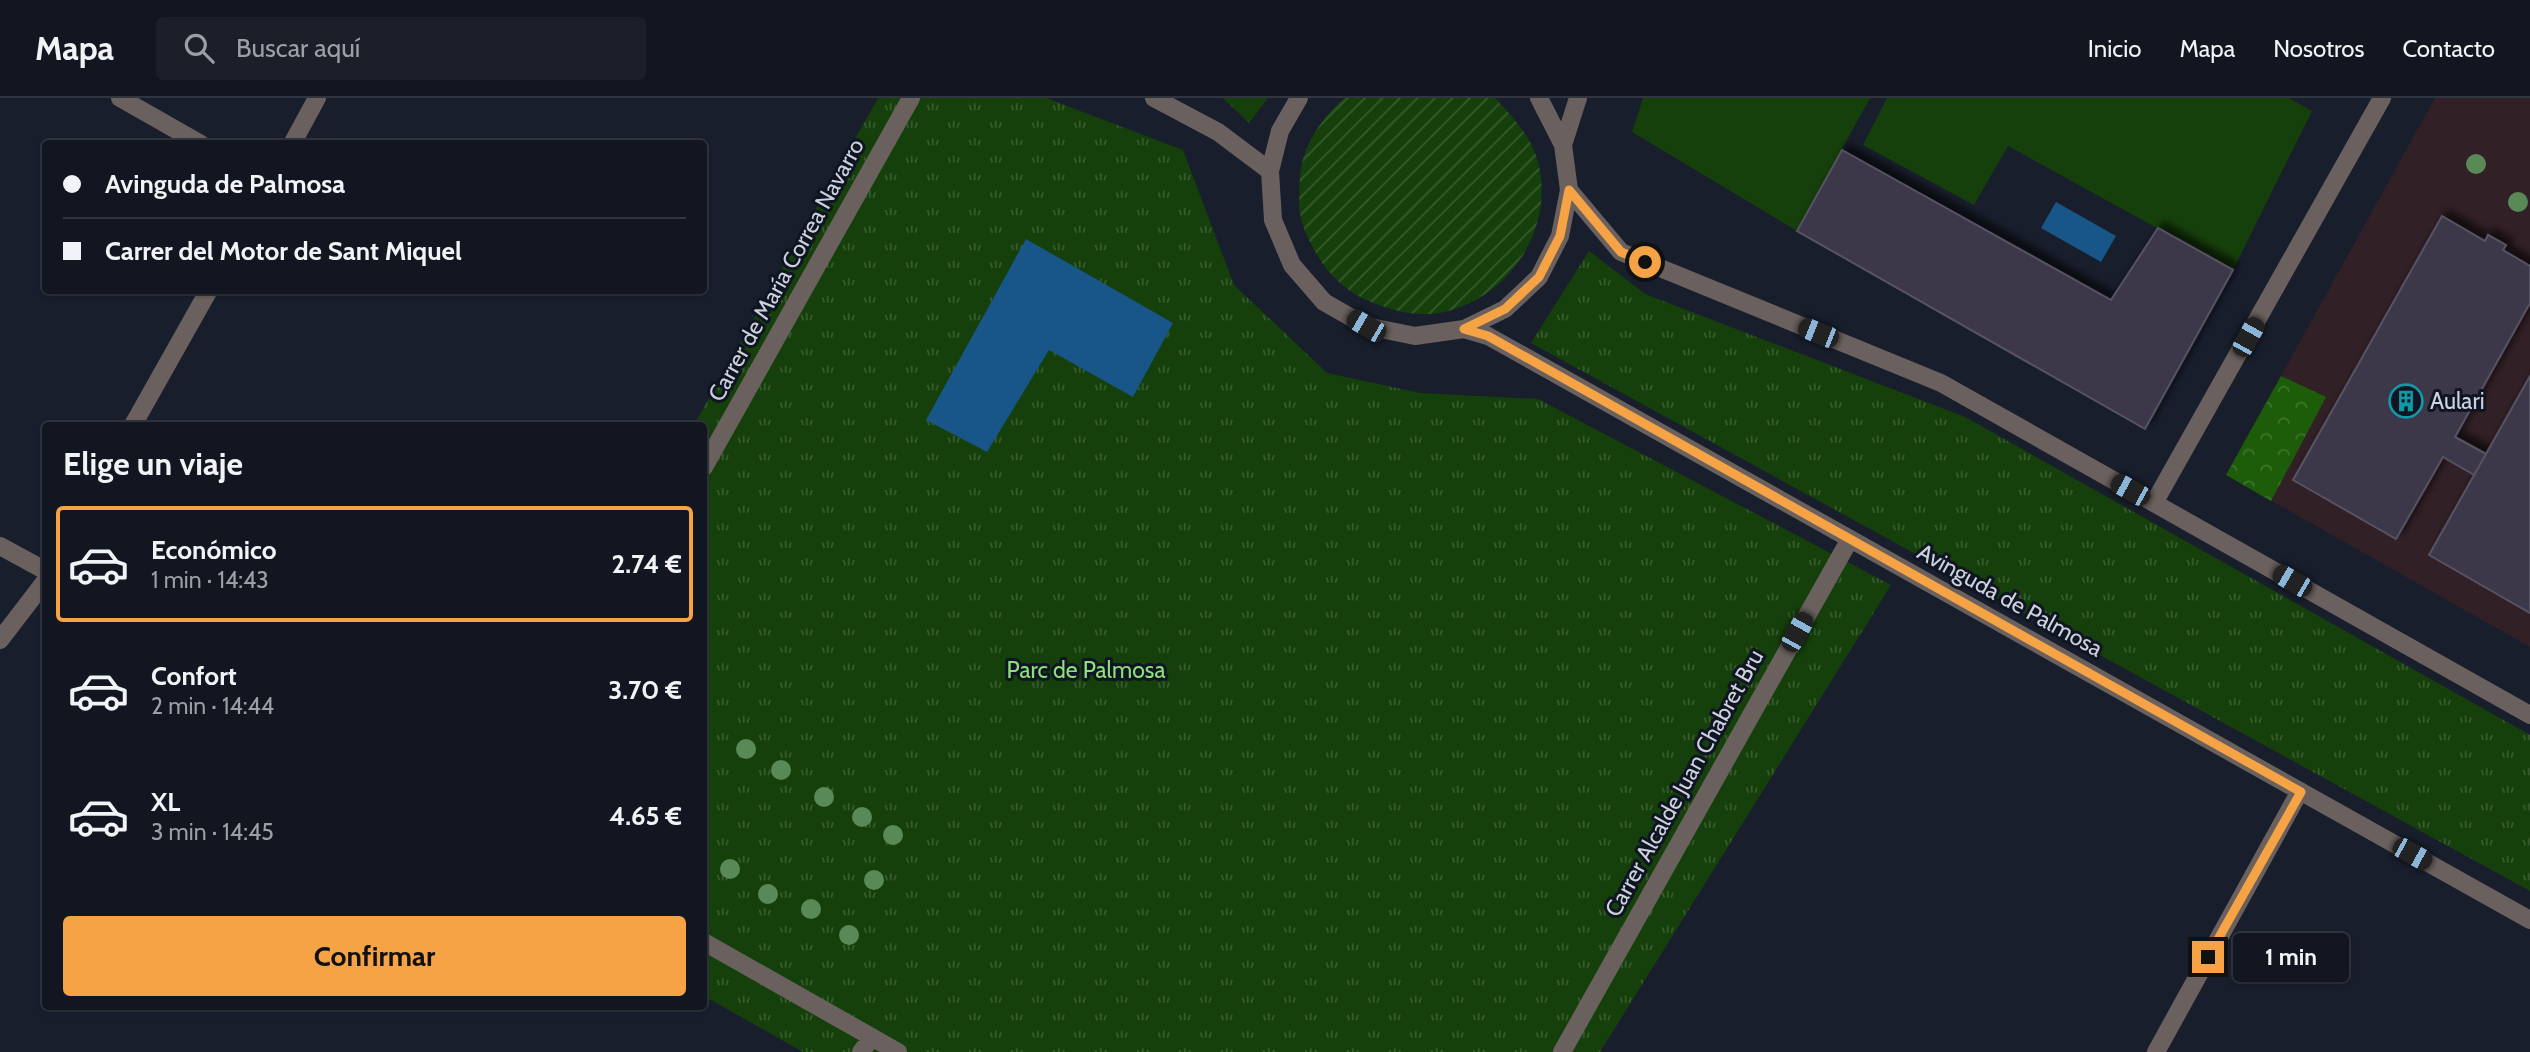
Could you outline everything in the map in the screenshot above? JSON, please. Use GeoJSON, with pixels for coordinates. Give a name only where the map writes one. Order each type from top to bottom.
{"type":"FeatureCollection","features":[{"type":"Feature","properties":{"kind":"street"},"geometry":{"type":"LineString","coordinates":[[120,98],[194,140]]}},
{"type":"Feature","properties":{"kind":"street"},"geometry":{"type":"LineString","coordinates":[[294,140],[317,98]]}},
{"type":"Feature","properties":{"kind":"street","name":"Carrer de María Correa Navarro"},"geometry":{"type":"LineString","coordinates":[[707,462],[911,98]]}},
{"type":"Feature","properties":{"kind":"street"},"geometry":{"type":"LineString","coordinates":[[1154,98],[1218,132],[1270,171]]}},
{"type":"Feature","properties":{"kind":"street"},"geometry":{"type":"LineString","coordinates":[[1299,98],[1280,131],[1270,171],[1273,220],[1292,265],[1324,302],[1366,326],[1415,336],[1464,329],[1505,309],[1539,277],[1560,236],[1569,190],[1563,145],[1539,98]]}},
{"type":"Feature","properties":{"kind":"street"},"geometry":{"type":"LineString","coordinates":[[1563,145],[1578,98]]}},
{"type":"Feature","properties":{"kind":"street"},"geometry":{"type":"LineString","coordinates":[[2154,503],[2382,98]]}},
{"type":"Feature","properties":{"kind":"street"},"geometry":{"type":"LineString","coordinates":[[1569,190],[1621,252],[1941,383],[2530,715]]}},
{"type":"Feature","properties":{"kind":"street"},"geometry":{"type":"LineString","coordinates":[[135,422],[207,294]]}},
{"type":"Feature","properties":{"kind":"street","name":"Avinguda de Palmosa"},"geometry":{"type":"LineString","coordinates":[[1464,329],[1488,336],[2530,920]]}},
{"type":"Feature","properties":{"kind":"street","name":"Carrer Alcalde Juan Chabret Bru"},"geometry":{"type":"LineString","coordinates":[[1562,1052],[1850,539]]}},
{"type":"Feature","properties":{"kind":"street"},"geometry":{"type":"LineString","coordinates":[[0,546],[42,569]]}},
{"type":"Feature","properties":{"kind":"street"},"geometry":{"type":"LineString","coordinates":[[0,640],[42,585]]}},
{"type":"Feature","properties":{"kind":"street"},"geometry":{"type":"LineString","coordinates":[[2156,1052],[2301,792]]}},
{"type":"Feature","properties":{"kind":"street"},"geometry":{"type":"LineString","coordinates":[[707,944],[866,1045],[898,1052]]}},
{"type":"Feature","properties":{"kind":"shaded area"},"geometry":{"type":"Polygon","coordinates":[[[2435,98],[2530,98],[2530,647],[2226,475],[2435,98]]]}},
{"type":"Feature","properties":{"kind":"green space","name":"Parc de Palmosa"},"geometry":{"type":"Polygon","coordinates":[[[878,98],[1046,98],[1183,150],[1234,285],[1327,373],[1420,393],[1538,399],[1891,585],[1600,1052],[803,1052],[707,998],[707,422],[696,422],[878,98]]]}},
{"type":"Feature","properties":{"kind":"green space"},"geometry":{"type":"Polygon","coordinates":[[[1223,98],[1268,98],[1249,123],[1223,98]]]}},
{"type":"Feature","properties":{"kind":"green space"},"geometry":{"type":"Polygon","coordinates":[[[1345,98],[1495,98],[1519,126],[1537,158],[1541,184],[1540,209],[1534,233],[1523,255],[1508,275],[1490,291],[1468,304],[1444,312],[1405,312],[1356,295],[1341,284],[1323,264],[1303,226],[1299,209],[1300,172],[1303,158],[1317,129],[1345,98]]]}},
{"type":"Feature","properties":{"kind":"green space"},"geometry":{"type":"Polygon","coordinates":[[[1643,98],[1870,98],[1797,231],[1632,132],[1643,98]]]}},
{"type":"Feature","properties":{"kind":"green space"},"geometry":{"type":"Polygon","coordinates":[[[1887,98],[2289,98],[2312,111],[2233,270],[2008,146],[1974,205],[1863,145],[1887,98]]]}},
{"type":"Feature","properties":{"kind":"green space"},"geometry":{"type":"Polygon","coordinates":[[[1589,251],[1645,294],[1965,417],[2530,735],[2530,891],[1531,343],[1589,251]]]}},
{"type":"Feature","properties":{"kind":"green space"},"geometry":{"type":"Polygon","coordinates":[[[2281,376],[2326,397],[2271,501],[2226,475],[2281,376]]]}},
{"type":"Feature","properties":{"kind":"water"},"geometry":{"type":"Polygon","coordinates":[[[2056,202],[2116,236],[2101,262],[2041,228],[2056,202]]]}},
{"type":"Feature","properties":{"kind":"water"},"geometry":{"type":"Polygon","coordinates":[[[1026,239],[1173,323],[1133,397],[1049,350],[987,452],[926,420],[1026,239]]]}},
{"type":"Feature","properties":{"kind":"building"},"geometry":{"type":"Polygon","coordinates":[[[1842,150],[2111,300],[2158,228],[2233,270],[2145,429],[1797,231],[1842,150]]]}},
{"type":"Feature","properties":{"kind":"building","name":"Aulari"},"geometry":{"type":"Polygon","coordinates":[[[2442,216],[2485,241],[2488,235],[2506,245],[2503,250],[2530,266],[2530,303],[2455,437],[2486,454],[2474,475],[2443,457],[2396,539],[2293,480],[2442,216]]]}},
{"type":"Feature","properties":{"kind":"building","name":"Aulari"},"geometry":{"type":"Polygon","coordinates":[[[2530,376],[2530,613],[2429,555],[2530,376]]]}},
{"type":"Feature","properties":{"kind":"place","name":"Aulari"},"geometry":{"type":"Point","coordinates":[2406,401]}},
{"type":"Feature","properties":{"kind":"route"},"geometry":{"type":"LineString","coordinates":[[1645,262],[1621,252],[1569,190],[1560,236],[1539,277],[1505,309],[1464,329],[1488,336],[2301,792],[2208,957]]}}]}
